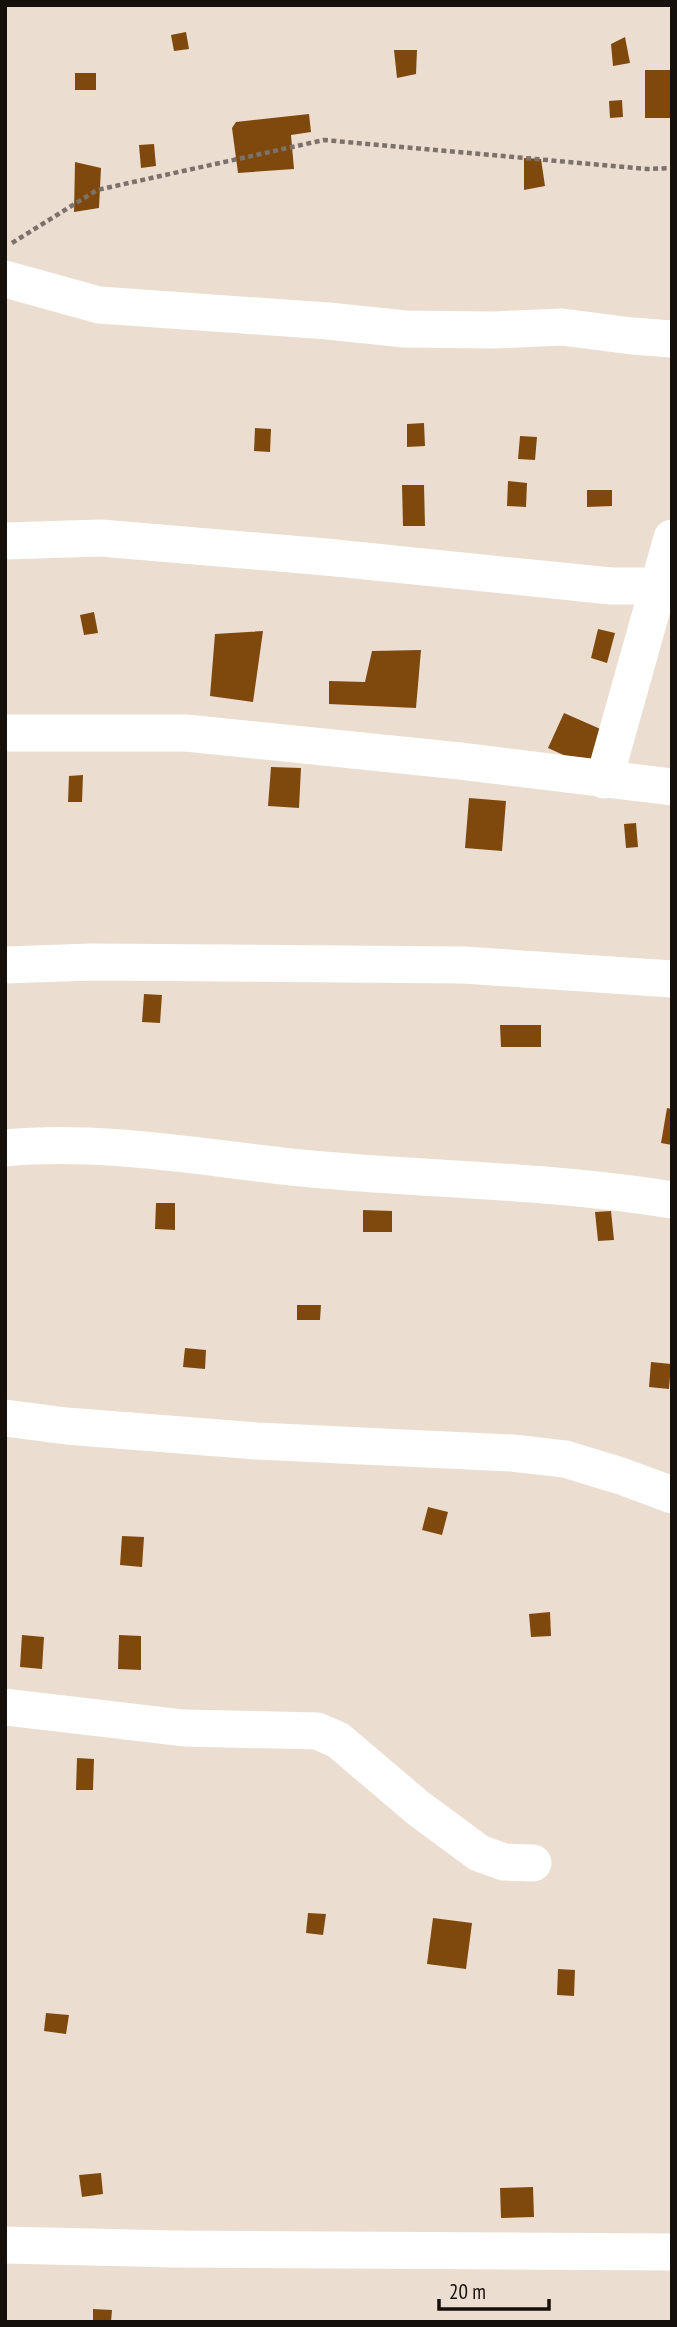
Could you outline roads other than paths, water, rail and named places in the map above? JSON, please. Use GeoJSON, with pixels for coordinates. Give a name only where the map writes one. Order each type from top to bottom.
{"type":"FeatureCollection","features":[{"type":"Feature","properties":{"kind":"street"},"geometry":{"type":"LineString","coordinates":[[5,279],[99,305],[405,329],[494,330],[562,327],[672,338]]}},
{"type":"Feature","properties":{"kind":"street"},"geometry":{"type":"LineString","coordinates":[[5,541],[101,538],[326,557],[611,586],[665,587]]}},
{"type":"Feature","properties":{"kind":"street"},"geometry":{"type":"LineString","coordinates":[[604,780],[665,587],[672,538]]}},
{"type":"Feature","properties":{"kind":"street"},"geometry":{"type":"LineString","coordinates":[[5,733],[186,733],[460,761],[672,787]]}},
{"type":"Feature","properties":{"kind":"street"},"geometry":{"type":"LineString","coordinates":[[5,965],[92,962],[464,965],[672,979]]}},
{"type":"Feature","properties":{"kind":"street"},"geometry":{"type":"LineString","coordinates":[[5,1148],[48,1144],[151,1151],[322,1170],[571,1185],[672,1200]]}},
{"type":"Feature","properties":{"kind":"street"},"geometry":{"type":"LineString","coordinates":[[5,1418],[66,1426],[257,1441],[512,1453],[565,1459],[672,1495]]}},
{"type":"Feature","properties":{"kind":"street"},"geometry":{"type":"LineString","coordinates":[[5,1707],[184,1728],[317,1731],[338,1740],[418,1808],[479,1853],[504,1862],[533,1863]]}},
{"type":"Feature","properties":{"kind":"street"},"geometry":{"type":"LineString","coordinates":[[5,2245],[175,2249],[672,2252]]}}]}
